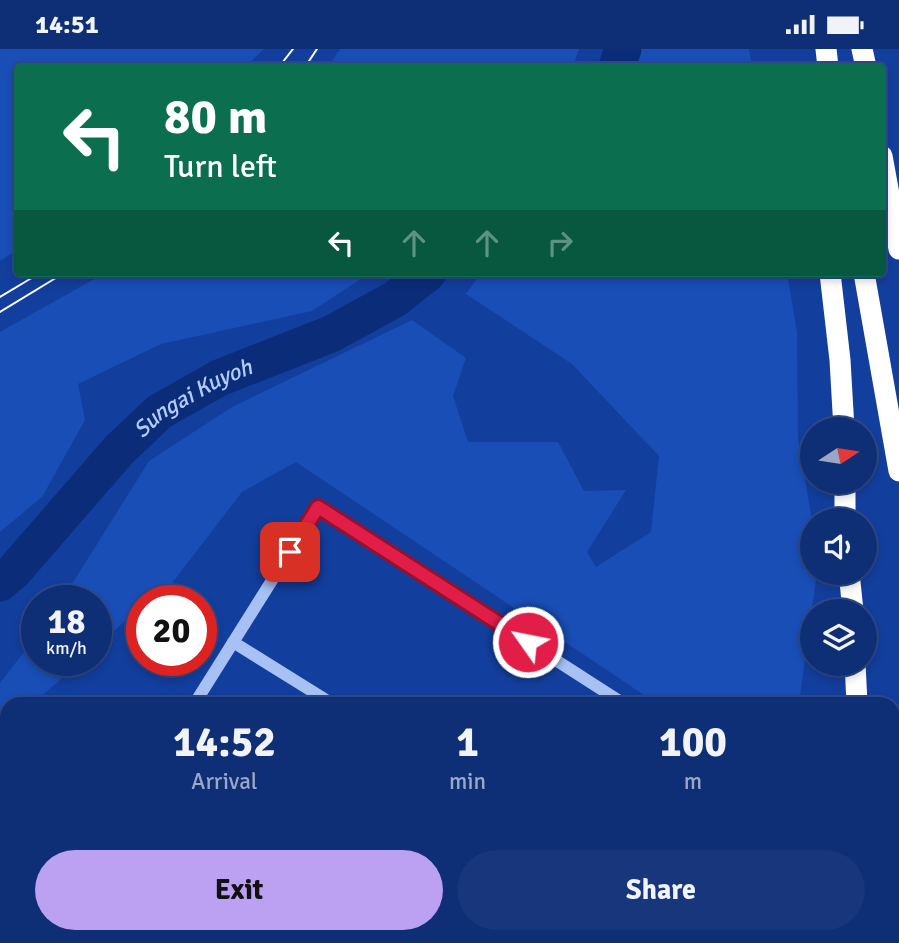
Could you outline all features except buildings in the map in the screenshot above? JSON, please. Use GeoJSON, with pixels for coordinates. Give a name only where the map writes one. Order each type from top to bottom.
{"type":"FeatureCollection","features":[{"type":"Feature","properties":{"kind":"highway"},"geometry":{"type":"LineString","coordinates":[[886,178],[899,249]]}},
{"type":"Feature","properties":{"kind":"highway"},"geometry":{"type":"LineString","coordinates":[[830,277],[843,417]]}},
{"type":"Feature","properties":{"kind":"highway"},"geometry":{"type":"LineString","coordinates":[[865,277],[899,471]]}},
{"type":"Feature","properties":{"kind":"highway"},"geometry":{"type":"LineString","coordinates":[[855,676],[856,697]]}},
{"type":"Feature","properties":{"kind":"street"},"geometry":{"type":"LineString","coordinates":[[199,697],[318,507],[613,697]]}},
{"type":"Feature","properties":{"kind":"street"},"geometry":{"type":"LineString","coordinates":[[233,642],[321,697]]}},
{"type":"Feature","properties":{"kind":"shaded area"},"geometry":{"type":"Polygon","coordinates":[[[0,49],[264,49],[249,63],[14,63],[14,252],[0,261],[0,49]]]}},
{"type":"Feature","properties":{"kind":"shaded area"},"geometry":{"type":"Polygon","coordinates":[[[340,49],[579,49],[574,63],[331,63],[340,49]]]}},
{"type":"Feature","properties":{"kind":"shaded area"},"geometry":{"type":"Polygon","coordinates":[[[639,49],[749,49],[751,63],[632,63],[639,49]]]}},
{"type":"Feature","properties":{"kind":"shaded area"},"geometry":{"type":"Polygon","coordinates":[[[98,277],[364,277],[312,311],[161,344],[78,384],[85,420],[42,497],[0,532],[0,332],[98,277]]]}},
{"type":"Feature","properties":{"kind":"shaded area"},"geometry":{"type":"Polygon","coordinates":[[[478,277],[788,277],[797,332],[800,494],[808,494],[810,508],[800,508],[800,585],[815,585],[813,599],[800,599],[800,676],[803,676],[800,697],[647,697],[296,462],[242,492],[171,585],[126,585],[126,620],[112,633],[112,585],[71,585],[149,461],[232,407],[412,320],[466,358],[453,396],[468,442],[558,442],[584,491],[626,490],[587,552],[596,567],[651,532],[659,456],[572,364],[466,294],[478,277]]]}},
{"type":"Feature","properties":{"kind":"shaded area"},"geometry":{"type":"Polygon","coordinates":[[[21,656],[21,676],[64,676],[41,697],[0,697],[0,683],[21,656]]]}},
{"type":"Feature","properties":{"kind":"waterway","name":"Sungai Kuyoh"},"geometry":{"type":"LineString","coordinates":[[618,63],[623,49]]}},
{"type":"Feature","properties":{"kind":"waterway","name":"Sungai Kuyoh"},"geometry":{"type":"LineString","coordinates":[[0,583],[13,572],[119,450],[159,412],[219,378],[331,334],[395,299],[423,277]]}},
{"type":"Feature","properties":{"kind":"tram line"},"geometry":{"type":"LineString","coordinates":[[282,63],[293,49]]}},
{"type":"Feature","properties":{"kind":"tram line"},"geometry":{"type":"LineString","coordinates":[[308,63],[317,49]]}},
{"type":"Feature","properties":{"kind":"tram line"},"geometry":{"type":"LineString","coordinates":[[0,297],[33,277]]}},
{"type":"Feature","properties":{"kind":"tram line"},"geometry":{"type":"LineString","coordinates":[[0,312],[57,277]]}},
{"type":"Feature","properties":{"kind":"route"},"geometry":{"type":"LineString","coordinates":[[290,552],[318,507],[528,642]]}}]}
